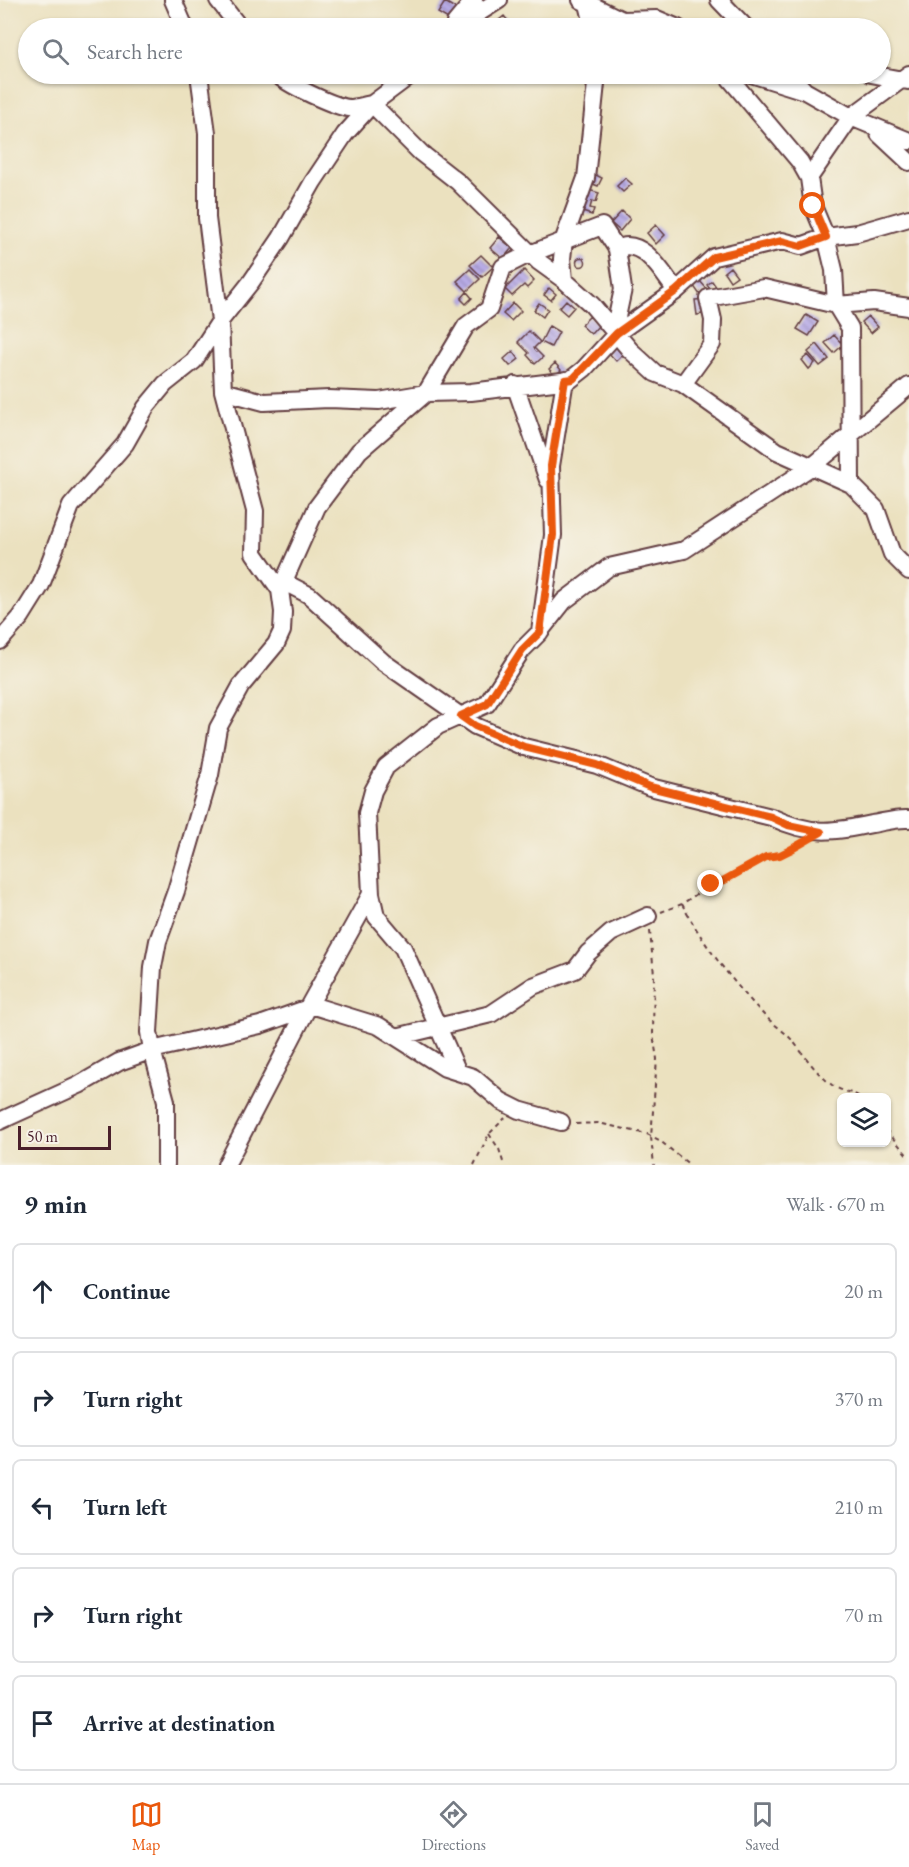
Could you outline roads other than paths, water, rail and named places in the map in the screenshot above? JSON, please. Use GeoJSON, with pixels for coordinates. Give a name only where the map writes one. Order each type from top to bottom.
{"type":"FeatureCollection","features":[{"type":"Feature","properties":{"kind":"street"},"geometry":{"type":"LineString","coordinates":[[173,0],[181,18]]}},
{"type":"Feature","properties":{"kind":"street"},"geometry":{"type":"LineString","coordinates":[[218,0],[232,18]]}},
{"type":"Feature","properties":{"kind":"street"},"geometry":{"type":"LineString","coordinates":[[460,18],[474,0]]}},
{"type":"Feature","properties":{"kind":"street"},"geometry":{"type":"LineString","coordinates":[[469,18],[499,0]]}},
{"type":"Feature","properties":{"kind":"street"},"geometry":{"type":"LineString","coordinates":[[719,0],[736,18]]}},
{"type":"Feature","properties":{"kind":"street"},"geometry":{"type":"LineString","coordinates":[[585,1],[591,18]]}},
{"type":"Feature","properties":{"kind":"street"},"geometry":{"type":"LineString","coordinates":[[585,1],[618,18]]}},
{"type":"Feature","properties":{"kind":"street"},"geometry":{"type":"LineString","coordinates":[[891,76],[906,78]]}},
{"type":"Feature","properties":{"kind":"street"},"geometry":{"type":"LineString","coordinates":[[809,178],[851,117],[906,78]]}},
{"type":"Feature","properties":{"kind":"street"},"geometry":{"type":"LineString","coordinates":[[200,84],[207,133],[207,218],[220,321],[223,391],[255,511],[254,553],[282,586],[309,595],[383,662],[475,726],[524,747],[597,765],[650,787],[821,832],[909,819]]}},
{"type":"Feature","properties":{"kind":"street"},"geometry":{"type":"LineString","coordinates":[[292,84],[324,100],[347,108],[372,104]]}},
{"type":"Feature","properties":{"kind":"street"},"geometry":{"type":"LineString","coordinates":[[0,641],[21,617],[40,585],[71,506],[125,444],[146,407],[165,384],[194,361],[220,321],[251,282],[281,238],[313,182],[345,134],[372,104],[399,84]]}},
{"type":"Feature","properties":{"kind":"street"},"geometry":{"type":"LineString","coordinates":[[564,280],[563,241],[586,178],[596,84]]}},
{"type":"Feature","properties":{"kind":"street"},"geometry":{"type":"LineString","coordinates":[[734,84],[800,162],[809,178],[813,206],[826,237],[834,270],[836,305],[850,328],[851,484]]}},
{"type":"Feature","properties":{"kind":"street"},"geometry":{"type":"LineString","coordinates":[[783,84],[805,91],[851,117],[909,141]]}},
{"type":"Feature","properties":{"kind":"street"},"geometry":{"type":"LineString","coordinates":[[798,84],[805,91]]}},
{"type":"Feature","properties":{"kind":"street"},"geometry":{"type":"LineString","coordinates":[[372,104],[421,153],[458,182],[530,254],[592,305],[630,350],[655,373],[683,384],[777,452],[851,484],[876,509],[892,554],[909,571]]}},
{"type":"Feature","properties":{"kind":"street"},"geometry":{"type":"LineString","coordinates":[[870,125],[909,162]]}},
{"type":"Feature","properties":{"kind":"street"},"geometry":{"type":"LineString","coordinates":[[223,391],[264,402],[329,399],[378,401],[426,393],[471,392],[573,379],[617,333],[676,291],[714,257],[782,241],[801,246],[826,237],[857,233],[909,218]]}},
{"type":"Feature","properties":{"kind":"street"},"geometry":{"type":"LineString","coordinates":[[166,1165],[166,1101],[149,1032],[153,968],[158,941],[176,891],[210,775],[218,728],[241,686],[276,644],[282,631],[284,612],[282,586],[317,507],[359,451],[426,393],[466,326],[489,309],[503,267],[602,226],[617,249],[623,289],[617,316],[617,333]]}},
{"type":"Feature","properties":{"kind":"street"},"geometry":{"type":"LineString","coordinates":[[617,249],[634,247],[641,250],[654,262],[676,291]]}},
{"type":"Feature","properties":{"kind":"street"},"geometry":{"type":"LineString","coordinates":[[683,384],[712,344],[713,320],[708,298],[764,288],[836,305],[874,302],[909,307]]}},
{"type":"Feature","properties":{"kind":"street"},"geometry":{"type":"LineString","coordinates":[[540,632],[553,535],[551,466],[565,380]]}},
{"type":"Feature","properties":{"kind":"street"},"geometry":{"type":"LineString","coordinates":[[515,385],[552,492]]}},
{"type":"Feature","properties":{"kind":"street"},"geometry":{"type":"LineString","coordinates":[[458,1072],[403,948],[376,916],[371,894],[367,813],[373,791],[386,767],[438,726],[487,704],[522,650],[540,632],[564,601],[609,567],[684,550],[813,467],[909,386]]}},
{"type":"Feature","properties":{"kind":"street"},"geometry":{"type":"LineString","coordinates":[[226,1165],[307,1009],[371,894]]}},
{"type":"Feature","properties":{"kind":"street"},"geometry":{"type":"LineString","coordinates":[[396,1036],[491,1014],[533,986],[575,970],[588,953],[611,933],[648,916]]}},
{"type":"Feature","properties":{"kind":"street"},"geometry":{"type":"LineString","coordinates":[[0,1121],[79,1085],[119,1062],[152,1050],[260,1025],[314,1006],[379,1026],[445,1068],[472,1077],[501,1101],[519,1110],[561,1122]]}}]}
